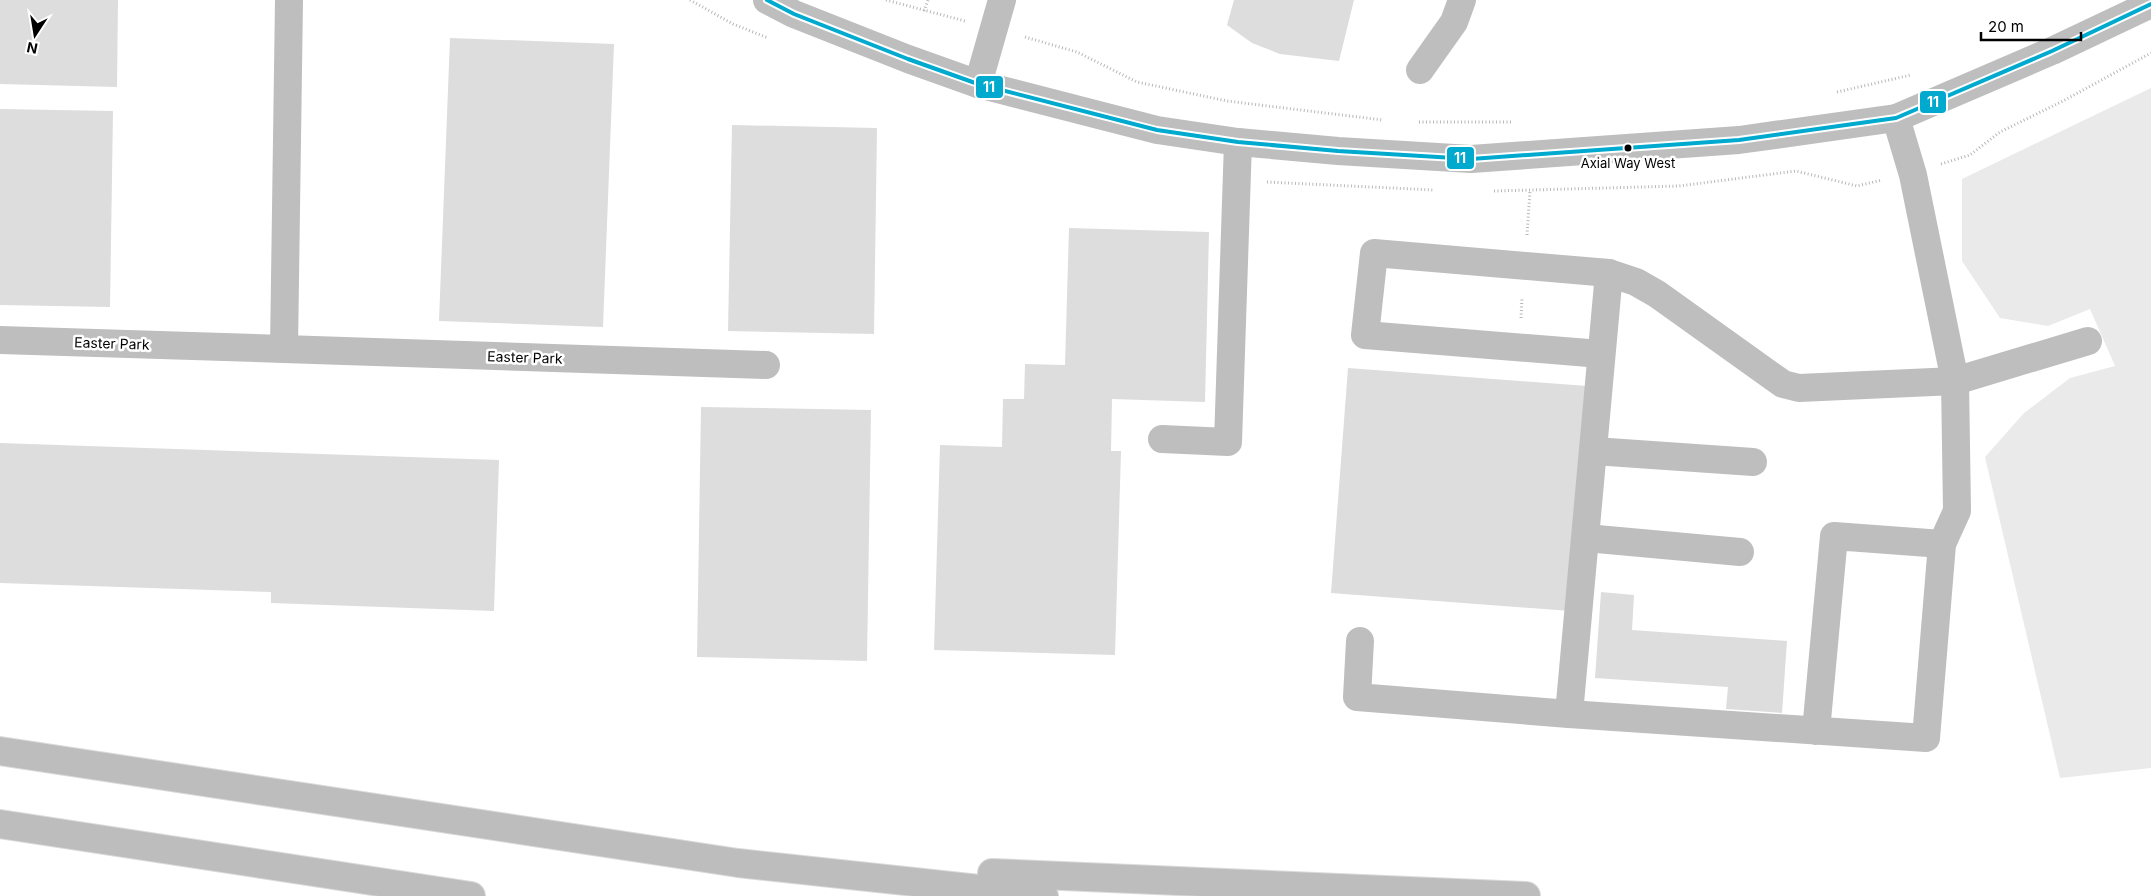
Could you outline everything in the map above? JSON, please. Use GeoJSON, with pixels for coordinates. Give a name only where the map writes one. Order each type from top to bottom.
{"type":"FeatureCollection","features":[{"type":"Feature","properties":{"kind":"highway"},"geometry":{"type":"LineString","coordinates":[[0,751],[738,863],[1044,896]]}},
{"type":"Feature","properties":{"kind":"highway"},"geometry":{"type":"LineString","coordinates":[[0,824],[471,896]]}},
{"type":"Feature","properties":{"kind":"highway"},"geometry":{"type":"LineString","coordinates":[[738,863],[1526,896]]}},
{"type":"Feature","properties":{"kind":"street"},"geometry":{"type":"LineString","coordinates":[[284,349],[288,0]]}},
{"type":"Feature","properties":{"kind":"street"},"geometry":{"type":"LineString","coordinates":[[767,0],[802,18],[908,60],[978,84],[1157,130],[1238,142],[1338,151],[1471,159],[1739,140],[1896,118],[2052,50],[2151,4]]}},
{"type":"Feature","properties":{"kind":"street"},"geometry":{"type":"LineString","coordinates":[[978,84],[1002,0]]}},
{"type":"Feature","properties":{"kind":"street"},"geometry":{"type":"LineString","coordinates":[[1420,70],[1454,22],[1462,0]]}},
{"type":"Feature","properties":{"kind":"street"},"geometry":{"type":"LineString","coordinates":[[1360,641],[1356,698],[1926,738],[1942,544],[1957,511],[1955,381],[1913,175],[1896,118]]}},
{"type":"Feature","properties":{"kind":"street"},"geometry":{"type":"LineString","coordinates":[[1162,439],[1228,442],[1238,142]]}},
{"type":"Feature","properties":{"kind":"street"},"geometry":{"type":"LineString","coordinates":[[1601,354],[1365,335],[1374,253],[1609,273],[1636,282],[1657,294],[1783,384],[1799,388],[1955,381],[2088,341]]}},
{"type":"Feature","properties":{"kind":"street"},"geometry":{"type":"LineString","coordinates":[[1569,714],[1609,273]]}},
{"type":"Feature","properties":{"kind":"street","name":"Easter Park"},"geometry":{"type":"LineString","coordinates":[[0,340],[766,365]]}},
{"type":"Feature","properties":{"kind":"street"},"geometry":{"type":"LineString","coordinates":[[1594,451],[1753,462]]}},
{"type":"Feature","properties":{"kind":"street"},"geometry":{"type":"LineString","coordinates":[[1816,731],[1834,536],[1942,544]]}},
{"type":"Feature","properties":{"kind":"street"},"geometry":{"type":"LineString","coordinates":[[1586,538],[1740,552]]}},
{"type":"Feature","properties":{"kind":"path"},"geometry":{"type":"LineString","coordinates":[[886,0],[1077,52],[1137,82],[1227,101],[1392,121]]}},
{"type":"Feature","properties":{"kind":"path"},"geometry":{"type":"LineString","coordinates":[[924,11],[928,0]]}},
{"type":"Feature","properties":{"kind":"path"},"geometry":{"type":"LineString","coordinates":[[1832,93],[1917,74]]}},
{"type":"Feature","properties":{"kind":"path"},"geometry":{"type":"LineString","coordinates":[[1411,122],[1521,122]]}},
{"type":"Feature","properties":{"kind":"shaded area"},"geometry":{"type":"Polygon","coordinates":[[[2151,88],[2151,768],[2060,778],[1985,457],[2024,413],[2070,378],[2115,366],[2090,309],[2048,326],[2000,318],[1962,261],[1962,179],[2151,88]]]}},
{"type":"Feature","properties":{"kind":"building"},"geometry":{"type":"Polygon","coordinates":[[[0,0],[118,0],[117,87],[0,84],[0,0]]]}},
{"type":"Feature","properties":{"kind":"building"},"geometry":{"type":"Polygon","coordinates":[[[1234,0],[1354,0],[1339,61],[1280,54],[1252,43],[1227,25],[1234,0]]]}},
{"type":"Feature","properties":{"kind":"building"},"geometry":{"type":"Polygon","coordinates":[[[450,38],[614,44],[603,327],[439,321],[450,38]]]}},
{"type":"Feature","properties":{"kind":"building"},"geometry":{"type":"Polygon","coordinates":[[[0,109],[113,111],[110,307],[0,305],[0,109]]]}},
{"type":"Feature","properties":{"kind":"building"},"geometry":{"type":"Polygon","coordinates":[[[732,125],[877,128],[874,334],[728,331],[732,125]]]}},
{"type":"Feature","properties":{"kind":"building"},"geometry":{"type":"Polygon","coordinates":[[[1069,228],[1209,232],[1205,402],[1112,399],[1111,451],[1121,451],[1115,655],[934,650],[940,445],[1002,447],[1003,399],[1024,399],[1025,364],[1065,365],[1069,228]]]}},
{"type":"Feature","properties":{"kind":"building"},"geometry":{"type":"Polygon","coordinates":[[[1348,368],[1587,386],[1571,611],[1331,593],[1348,368]]]}},
{"type":"Feature","properties":{"kind":"building"},"geometry":{"type":"Polygon","coordinates":[[[701,407],[871,410],[867,661],[697,657],[701,407]]]}},
{"type":"Feature","properties":{"kind":"building"},"geometry":{"type":"Polygon","coordinates":[[[0,443],[499,460],[494,611],[271,603],[271,592],[0,583],[0,443]]]}},
{"type":"Feature","properties":{"kind":"building"},"geometry":{"type":"Polygon","coordinates":[[[1601,592],[1634,595],[1632,630],[1787,641],[1782,713],[1726,709],[1728,687],[1595,678],[1601,592]]]}},
{"type":"Feature","properties":{"kind":"transit line","name":"11"},"geometry":{"type":"LineString","coordinates":[[767,0],[794,14],[908,59],[978,84],[1157,130],[1238,142],[1338,151],[1471,159],[1739,140],[1896,118],[2052,51],[2151,4]]}},
{"type":"Feature","properties":{"kind":"place","name":"Axial Way West"},"geometry":{"type":"Point","coordinates":[1628,148]}}]}
